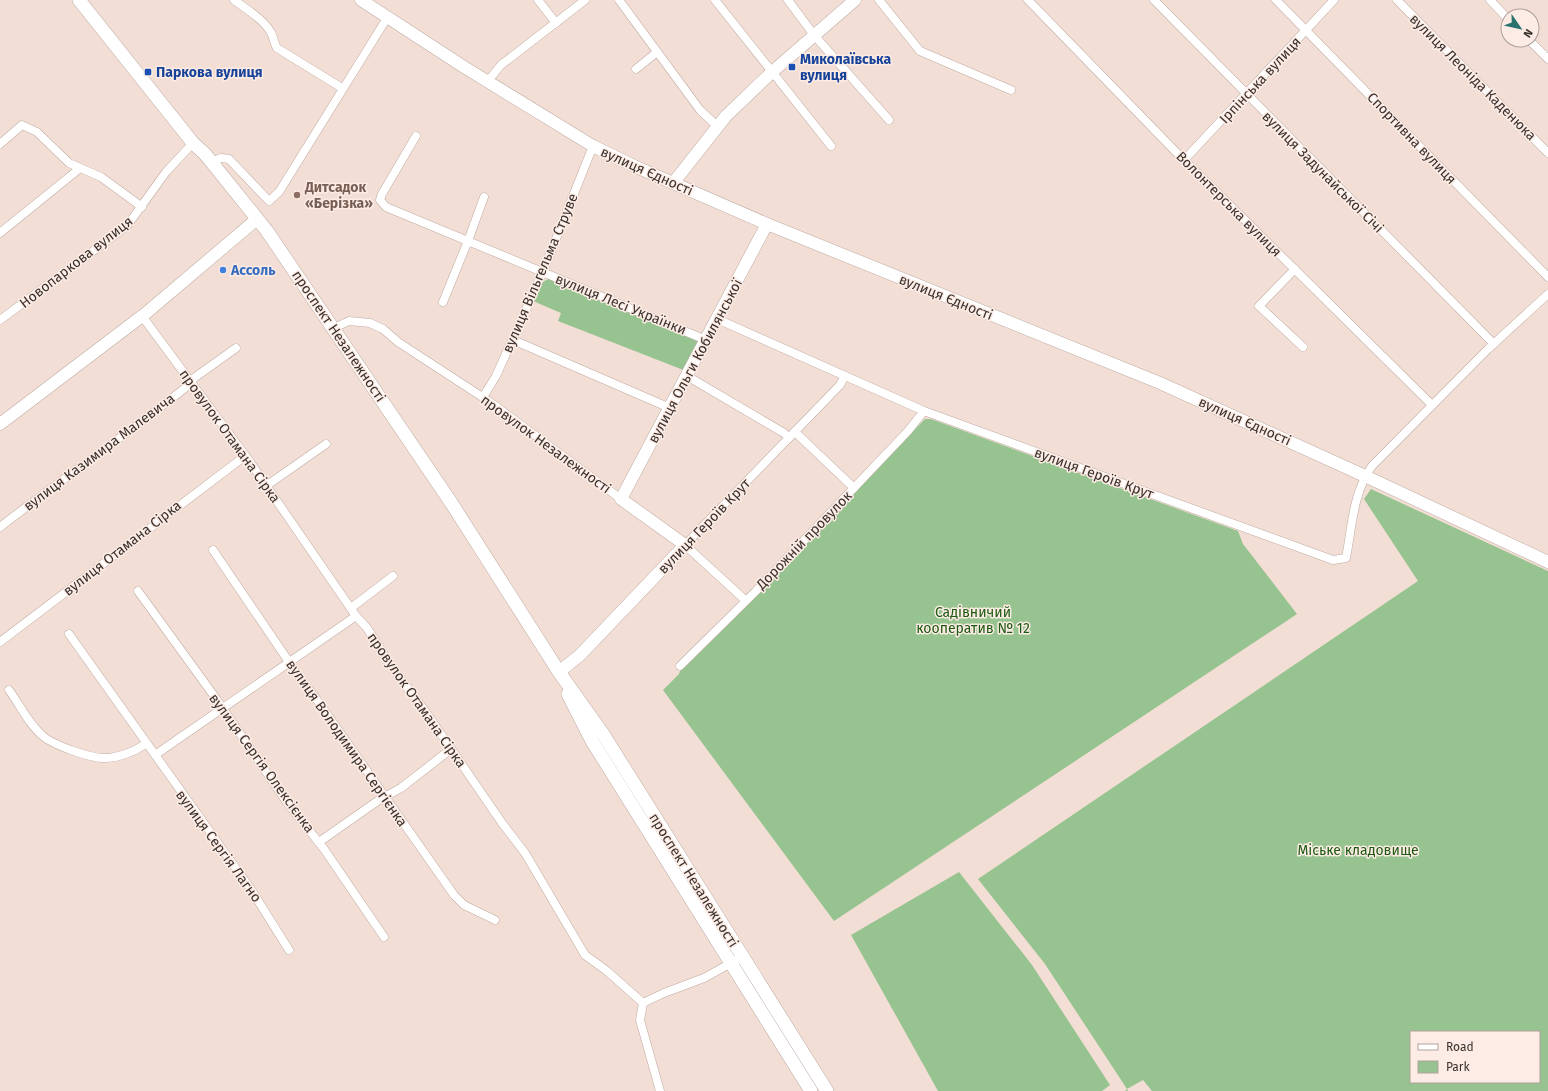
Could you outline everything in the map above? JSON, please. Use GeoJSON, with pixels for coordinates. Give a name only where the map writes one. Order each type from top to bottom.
{"type":"FeatureCollection","features":[{"type":"Feature","properties":{"kind":"main road","name":"проспект Незалежності"},"geometry":{"type":"LineString","coordinates":[[80,0],[192,143],[212,162],[256,218],[334,328],[452,504],[559,672],[574,708],[595,734],[737,960],[827,1091]]}},
{"type":"Feature","properties":{"kind":"main road","name":"вулиця Єдності"},"geometry":{"type":"LineString","coordinates":[[361,0],[487,82],[593,146],[767,224],[1160,383],[1365,476],[1548,562]]}},
{"type":"Feature","properties":{"kind":"main road"},"geometry":{"type":"LineString","coordinates":[[674,182],[717,126],[772,72],[855,0]]}},
{"type":"Feature","properties":{"kind":"main road"},"geometry":{"type":"LineString","coordinates":[[0,424],[142,316],[256,218]]}},
{"type":"Feature","properties":{"kind":"main road","name":"вулиця Ольги Кобилянської"},"geometry":{"type":"LineString","coordinates":[[621,499],[767,224]]}},
{"type":"Feature","properties":{"kind":"main road","name":"провулок Незалежності"},"geometry":{"type":"LineString","coordinates":[[621,499],[685,545]]}},
{"type":"Feature","properties":{"kind":"main road","name":"вулиця Героїв Крут"},"geometry":{"type":"LineString","coordinates":[[559,672],[580,655],[685,545]]}},
{"type":"Feature","properties":{"kind":"main road","name":"проспект Незалежності"},"geometry":{"type":"LineString","coordinates":[[737,960],[811,1091]]}},
{"type":"Feature","properties":{"kind":"street"},"geometry":{"type":"LineString","coordinates":[[234,0],[264,23],[273,36],[273,42],[277,48],[342,88]]}},
{"type":"Feature","properties":{"kind":"street"},"geometry":{"type":"LineString","coordinates":[[538,0],[556,23]]}},
{"type":"Feature","properties":{"kind":"street"},"geometry":{"type":"LineString","coordinates":[[487,82],[502,65],[585,0]]}},
{"type":"Feature","properties":{"kind":"street"},"geometry":{"type":"LineString","coordinates":[[619,0],[700,110],[717,126]]}},
{"type":"Feature","properties":{"kind":"street"},"geometry":{"type":"LineString","coordinates":[[714,0],[831,146]]}},
{"type":"Feature","properties":{"kind":"street"},"geometry":{"type":"LineString","coordinates":[[788,0],[814,35],[889,120]]}},
{"type":"Feature","properties":{"kind":"street"},"geometry":{"type":"LineString","coordinates":[[879,0],[920,51],[1011,90]]}},
{"type":"Feature","properties":{"kind":"street","name":"Волонтерська вулиця"},"geometry":{"type":"LineString","coordinates":[[1028,0],[1176,152],[1185,159],[1432,405]]}},
{"type":"Feature","properties":{"kind":"street","name":"вулиця Задунайської Січі"},"geometry":{"type":"LineString","coordinates":[[1154,0],[1494,344]]}},
{"type":"Feature","properties":{"kind":"street","name":"Спортивна вулиця"},"geometry":{"type":"LineString","coordinates":[[1276,0],[1548,277]]}},
{"type":"Feature","properties":{"kind":"street","name":"Ірпінська вулиця"},"geometry":{"type":"LineString","coordinates":[[1185,159],[1247,95],[1334,0]]}},
{"type":"Feature","properties":{"kind":"street","name":"вулиця Леоніда Каденюка"},"geometry":{"type":"LineString","coordinates":[[1397,0],[1548,153]]}},
{"type":"Feature","properties":{"kind":"street"},"geometry":{"type":"LineString","coordinates":[[1490,0],[1500,10]]}},
{"type":"Feature","properties":{"kind":"street"},"geometry":{"type":"LineString","coordinates":[[212,162],[221,158],[229,159],[269,202],[279,192],[342,88],[388,18]]}},
{"type":"Feature","properties":{"kind":"street"},"geometry":{"type":"LineString","coordinates":[[1537,48],[1548,59]]}},
{"type":"Feature","properties":{"kind":"street"},"geometry":{"type":"LineString","coordinates":[[636,68],[657,52]]}},
{"type":"Feature","properties":{"kind":"street"},"geometry":{"type":"LineString","coordinates":[[0,144],[22,125],[37,132],[69,163],[79,169],[90,171],[101,177],[142,207]]}},
{"type":"Feature","properties":{"kind":"street","name":"вулиця Лесі Українки"},"geometry":{"type":"LineString","coordinates":[[416,136],[382,194],[380,200],[386,207],[544,271],[706,340]]}},
{"type":"Feature","properties":{"kind":"street","name":"Новопаркова вулиця"},"geometry":{"type":"LineString","coordinates":[[0,320],[127,226],[166,172],[192,143]]}},
{"type":"Feature","properties":{"kind":"street","name":"вулиця Вільгельма Струве"},"geometry":{"type":"LineString","coordinates":[[483,397],[496,376],[544,271],[593,146]]}},
{"type":"Feature","properties":{"kind":"street"},"geometry":{"type":"LineString","coordinates":[[0,233],[79,169]]}},
{"type":"Feature","properties":{"kind":"street"},"geometry":{"type":"LineString","coordinates":[[443,302],[484,197]]}},
{"type":"Feature","properties":{"kind":"street"},"geometry":{"type":"LineString","coordinates":[[1294,268],[1259,306],[1303,347]]}},
{"type":"Feature","properties":{"kind":"street"},"geometry":{"type":"LineString","coordinates":[[1365,476],[1372,466],[1432,405],[1494,344],[1548,294]]}},
{"type":"Feature","properties":{"kind":"street","name":"провулок Отамана Сірка"},"geometry":{"type":"LineString","coordinates":[[142,316],[245,456],[356,616],[367,628],[502,823],[525,853],[585,955],[607,971],[643,1003]]}},
{"type":"Feature","properties":{"kind":"street","name":"вулиця Героїв Крут"},"geometry":{"type":"LineString","coordinates":[[717,319],[924,411],[1333,560],[1346,558],[1359,490],[1365,476]]}},
{"type":"Feature","properties":{"kind":"street","name":"провулок Незалежності"},"geometry":{"type":"LineString","coordinates":[[334,328],[350,320],[377,326],[483,397],[621,499]]}},
{"type":"Feature","properties":{"kind":"street"},"geometry":{"type":"LineString","coordinates":[[513,340],[670,408]]}},
{"type":"Feature","properties":{"kind":"street","name":"вулиця Казимира Малевича"},"geometry":{"type":"LineString","coordinates":[[0,527],[68,476],[103,452],[236,348]]}},
{"type":"Feature","properties":{"kind":"street"},"geometry":{"type":"LineString","coordinates":[[686,376],[792,435],[854,488]]}},
{"type":"Feature","properties":{"kind":"street","name":"вулиця Героїв Крут"},"geometry":{"type":"LineString","coordinates":[[685,545],[840,385],[845,376]]}},
{"type":"Feature","properties":{"kind":"street","name":"Дорожній провулок"},"geometry":{"type":"LineString","coordinates":[[680,666],[733,615],[745,600],[755,592],[908,431],[924,411]]}},
{"type":"Feature","properties":{"kind":"street"},"geometry":{"type":"LineString","coordinates":[[266,486],[326,444]]}},
{"type":"Feature","properties":{"kind":"street","name":"вулиця Отамана Сірка"},"geometry":{"type":"LineString","coordinates":[[0,642],[245,456]]}},
{"type":"Feature","properties":{"kind":"street","name":"провулок Незалежності"},"geometry":{"type":"LineString","coordinates":[[685,545],[745,600]]}},
{"type":"Feature","properties":{"kind":"street","name":"вулиця Володимира Сергієнка"},"geometry":{"type":"LineString","coordinates":[[213,550],[222,566],[459,900],[470,908],[495,920]]}},
{"type":"Feature","properties":{"kind":"street"},"geometry":{"type":"LineString","coordinates":[[351,608],[393,576]]}},
{"type":"Feature","properties":{"kind":"street","name":"вулиця Сергія Олексієнка"},"geometry":{"type":"LineString","coordinates":[[138,591],[222,707],[286,801],[319,842],[384,937]]}},
{"type":"Feature","properties":{"kind":"street"},"geometry":{"type":"LineString","coordinates":[[155,755],[222,707],[356,616]]}},
{"type":"Feature","properties":{"kind":"street","name":"вулиця Сергія Лагно"},"geometry":{"type":"LineString","coordinates":[[69,634],[254,895],[289,950]]}},
{"type":"Feature","properties":{"kind":"street"},"geometry":{"type":"LineString","coordinates":[[9,690],[37,731],[52,742],[98,758],[106,758],[137,749],[146,744]]}},
{"type":"Feature","properties":{"kind":"street"},"geometry":{"type":"LineString","coordinates":[[319,842],[385,797],[412,781],[451,749]]}},
{"type":"Feature","properties":{"kind":"street"},"geometry":{"type":"LineString","coordinates":[[660,1091],[640,1020],[643,1003],[664,993],[704,978],[737,960]]}},
{"type":"Feature","properties":{"kind":"green space"},"geometry":{"type":"Polygon","coordinates":[[[550,278],[700,338],[686,371],[558,321],[561,313],[533,301],[541,283],[550,278]]]}},
{"type":"Feature","properties":{"kind":"green space","name":"Садівничий кооператив № 12"},"geometry":{"type":"Polygon","coordinates":[[[925,419],[931,419],[1238,531],[1243,544],[1297,614],[834,921],[663,690],[679,674],[681,668],[925,419]]]}},
{"type":"Feature","properties":{"kind":"green space","name":"Міське кладовище"},"geometry":{"type":"Polygon","coordinates":[[[1371,489],[1548,571],[1548,1091],[1152,1091],[1143,1080],[1127,1089],[1045,964],[978,879],[1418,581],[1364,499],[1371,489]]]}},
{"type":"Feature","properties":{"kind":"green space"},"geometry":{"type":"Polygon","coordinates":[[[959,872],[1032,965],[1110,1085],[1102,1091],[938,1091],[851,935],[959,872]]]}},
{"type":"Feature","properties":{"kind":"place","name":"Миколаївська вулиця"},"geometry":{"type":"Point","coordinates":[792,67]}},
{"type":"Feature","properties":{"kind":"place","name":"Паркова вулиця"},"geometry":{"type":"Point","coordinates":[148,72]}},
{"type":"Feature","properties":{"kind":"place","name":"Дитсадок «Берізка»"},"geometry":{"type":"Point","coordinates":[297,195]}},
{"type":"Feature","properties":{"kind":"place","name":"Ассоль"},"geometry":{"type":"Point","coordinates":[223,270]}}]}
